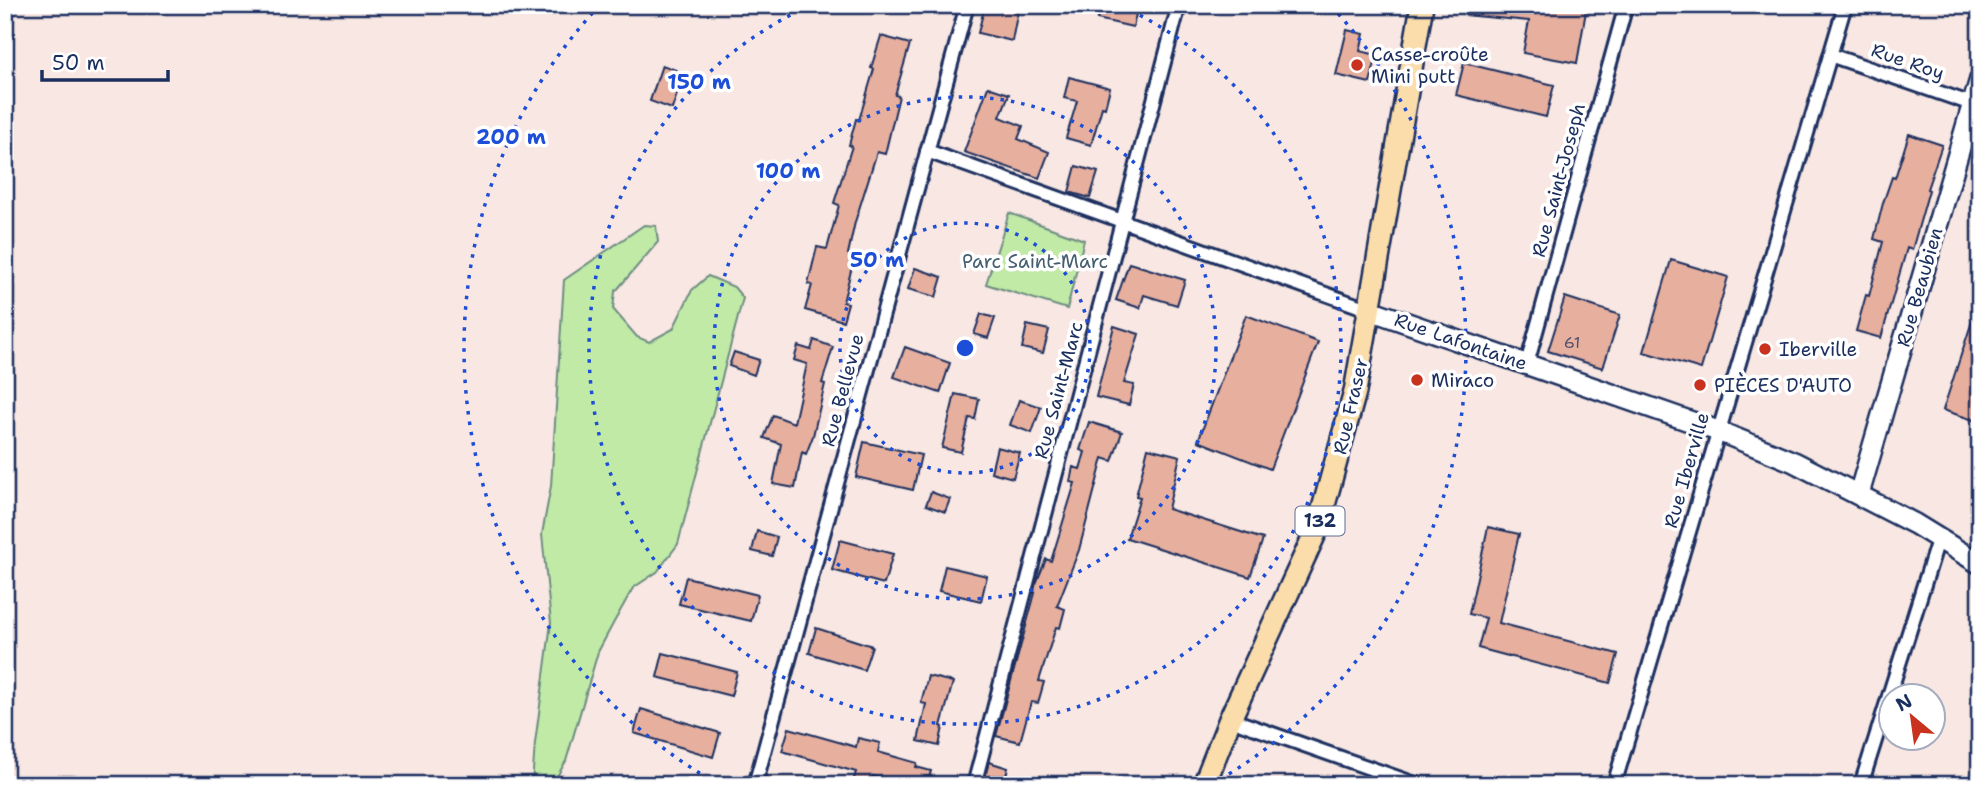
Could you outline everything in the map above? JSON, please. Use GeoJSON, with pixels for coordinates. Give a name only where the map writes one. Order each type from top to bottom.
{"type":"FeatureCollection","features":[{"type":"Feature","properties":{"kind":"main road","name":"Rue Fraser"},"geometry":{"type":"LineString","coordinates":[[1204,785],[1230,719],[1318,527],[1355,392],[1422,5]]}},
{"type":"Feature","properties":{"kind":"main road","name":"Rue Beaubien"},"geometry":{"type":"LineString","coordinates":[[1859,494],[1980,79]]}},
{"type":"Feature","properties":{"kind":"main road","name":"Rue Lafontaine"},"geometry":{"type":"LineString","coordinates":[[1370,310],[1718,431],[1794,462],[1859,494],[1980,564]]}},
{"type":"Feature","properties":{"kind":"street","name":"Rue Bellevue"},"geometry":{"type":"LineString","coordinates":[[755,785],[967,5]]}},
{"type":"Feature","properties":{"kind":"street","name":"Rue Saint-Marc"},"geometry":{"type":"LineString","coordinates":[[974,785],[1179,5]]}},
{"type":"Feature","properties":{"kind":"street","name":"Rue Saint-Joseph"},"geometry":{"type":"LineString","coordinates":[[1527,364],[1626,5]]}},
{"type":"Feature","properties":{"kind":"street","name":"Rue Iberville"},"geometry":{"type":"LineString","coordinates":[[1614,785],[1845,5]]}},
{"type":"Feature","properties":{"kind":"street","name":"Rue Roy"},"geometry":{"type":"LineString","coordinates":[[1830,55],[1972,104]]}},
{"type":"Feature","properties":{"kind":"street","name":"Rue Lafontaine"},"geometry":{"type":"LineString","coordinates":[[927,151],[1370,310]]}},
{"type":"Feature","properties":{"kind":"street"},"geometry":{"type":"LineString","coordinates":[[1861,785],[1938,540]]}},
{"type":"Feature","properties":{"kind":"street"},"geometry":{"type":"LineString","coordinates":[[1230,719],[1418,785]]}},
{"type":"Feature","properties":{"kind":"green space","name":"Parc Saint-Marc"},"geometry":{"type":"Polygon","coordinates":[[[1009,213],[1084,240],[1067,309],[986,284],[1009,213]]]}},
{"type":"Feature","properties":{"kind":"green space"},"geometry":{"type":"Polygon","coordinates":[[[644,225],[656,226],[658,242],[615,292],[613,309],[637,337],[649,342],[673,329],[692,290],[708,276],[734,287],[743,298],[678,544],[657,572],[633,588],[598,652],[566,761],[553,783],[532,785],[551,623],[542,534],[551,486],[564,280],[644,225]]]}},
{"type":"Feature","properties":{"kind":"building"},"geometry":{"type":"Polygon","coordinates":[[[985,5],[1019,5],[1012,41],[978,33],[985,5]]]}},
{"type":"Feature","properties":{"kind":"building"},"geometry":{"type":"Polygon","coordinates":[[[1100,5],[1138,5],[1133,27],[1097,19],[1100,5]]]}},
{"type":"Feature","properties":{"kind":"building"},"geometry":{"type":"Polygon","coordinates":[[[1465,5],[1587,5],[1577,63],[1523,53],[1529,21],[1465,15],[1465,5]]]}},
{"type":"Feature","properties":{"kind":"building","name":"Casse-croûte Mini putt"},"geometry":{"type":"Polygon","coordinates":[[[1347,30],[1364,34],[1360,51],[1377,55],[1370,83],[1336,75],[1347,30]]]}},
{"type":"Feature","properties":{"kind":"building"},"geometry":{"type":"Polygon","coordinates":[[[881,36],[910,44],[895,95],[899,96],[885,154],[877,152],[855,222],[848,254],[855,255],[843,302],[848,303],[843,321],[805,310],[812,285],[808,284],[817,247],[827,249],[839,205],[834,203],[852,146],[849,145],[856,119],[859,120],[874,69],[871,68],[881,36]]]}},
{"type":"Feature","properties":{"kind":"building"},"geometry":{"type":"Polygon","coordinates":[[[1464,63],[1554,85],[1546,117],[1456,95],[1464,63]]]}},
{"type":"Feature","properties":{"kind":"building"},"geometry":{"type":"Polygon","coordinates":[[[662,65],[684,73],[672,109],[650,101],[662,65]]]}},
{"type":"Feature","properties":{"kind":"building"},"geometry":{"type":"Polygon","coordinates":[[[1069,77],[1110,88],[1091,145],[1066,138],[1077,101],[1064,98],[1069,77]]]}},
{"type":"Feature","properties":{"kind":"building"},"geometry":{"type":"Polygon","coordinates":[[[988,87],[1009,94],[1000,117],[1023,126],[1018,139],[1049,152],[1039,178],[964,152],[988,87]]]}},
{"type":"Feature","properties":{"kind":"building"},"geometry":{"type":"Polygon","coordinates":[[[1909,134],[1942,145],[1927,189],[1929,190],[1912,250],[1907,248],[1881,338],[1856,331],[1866,295],[1869,296],[1883,242],[1874,239],[1883,203],[1892,177],[1895,178],[1909,134]]]}},
{"type":"Feature","properties":{"kind":"building"},"geometry":{"type":"Polygon","coordinates":[[[1076,166],[1098,172],[1090,198],[1069,192],[1076,166]]]}},
{"type":"Feature","properties":{"kind":"building"},"geometry":{"type":"Polygon","coordinates":[[[1671,260],[1728,277],[1701,369],[1644,352],[1671,260]]]}},
{"type":"Feature","properties":{"kind":"building"},"geometry":{"type":"Polygon","coordinates":[[[1129,263],[1185,280],[1177,305],[1144,295],[1140,308],[1116,300],[1129,263]]]}},
{"type":"Feature","properties":{"kind":"building"},"geometry":{"type":"Polygon","coordinates":[[[915,268],[942,277],[936,297],[908,289],[915,268]]]}},
{"type":"Feature","properties":{"kind":"building"},"geometry":{"type":"Polygon","coordinates":[[[1565,297],[1620,315],[1603,368],[1548,351],[1565,297]]]}},
{"type":"Feature","properties":{"kind":"building"},"geometry":{"type":"Polygon","coordinates":[[[1977,306],[1980,306],[1980,422],[1943,410],[1977,306]]]}},
{"type":"Feature","properties":{"kind":"building"},"geometry":{"type":"Polygon","coordinates":[[[981,314],[995,318],[988,338],[974,334],[981,314]]]}},
{"type":"Feature","properties":{"kind":"building"},"geometry":{"type":"Polygon","coordinates":[[[1246,315],[1318,342],[1270,469],[1198,441],[1246,315]]]}},
{"type":"Feature","properties":{"kind":"building"},"geometry":{"type":"Polygon","coordinates":[[[1027,325],[1049,330],[1043,353],[1022,348],[1027,325]]]}},
{"type":"Feature","properties":{"kind":"building"},"geometry":{"type":"Polygon","coordinates":[[[1114,326],[1139,334],[1124,383],[1134,385],[1129,405],[1096,397],[1114,326]]]}},
{"type":"Feature","properties":{"kind":"building"},"geometry":{"type":"Polygon","coordinates":[[[814,340],[833,347],[822,383],[825,384],[813,436],[806,454],[802,452],[795,488],[773,484],[781,444],[764,438],[773,415],[794,423],[807,364],[794,360],[798,346],[811,350],[814,340]]]}},
{"type":"Feature","properties":{"kind":"building"},"geometry":{"type":"Polygon","coordinates":[[[905,347],[950,363],[940,393],[894,377],[905,347]]]}},
{"type":"Feature","properties":{"kind":"building"},"geometry":{"type":"Polygon","coordinates":[[[734,352],[759,360],[754,375],[729,366],[734,352]]]}},
{"type":"Feature","properties":{"kind":"building"},"geometry":{"type":"Polygon","coordinates":[[[955,394],[979,399],[975,419],[969,418],[961,452],[942,448],[955,394]]]}},
{"type":"Feature","properties":{"kind":"building"},"geometry":{"type":"Polygon","coordinates":[[[1019,400],[1041,407],[1032,433],[1010,425],[1019,400]]]}},
{"type":"Feature","properties":{"kind":"building"},"geometry":{"type":"Polygon","coordinates":[[[1089,422],[1122,432],[1112,461],[1103,458],[1079,550],[1057,606],[1065,609],[1060,628],[1056,627],[1039,681],[1044,682],[1038,703],[1031,702],[1020,742],[996,736],[1035,586],[1046,559],[1051,561],[1075,483],[1070,482],[1073,467],[1080,469],[1085,452],[1080,450],[1089,422]]]}},
{"type":"Feature","properties":{"kind":"building"},"geometry":{"type":"Polygon","coordinates":[[[864,442],[921,455],[913,490],[856,477],[864,442]]]}},
{"type":"Feature","properties":{"kind":"building"},"geometry":{"type":"Polygon","coordinates":[[[997,447],[1020,453],[1013,478],[991,472],[997,447]]]}},
{"type":"Feature","properties":{"kind":"building"},"geometry":{"type":"Polygon","coordinates":[[[1148,448],[1180,456],[1168,509],[1263,539],[1250,577],[1127,538],[1140,497],[1136,496],[1148,448]]]}},
{"type":"Feature","properties":{"kind":"building"},"geometry":{"type":"Polygon","coordinates":[[[931,492],[950,499],[945,512],[926,505],[931,492]]]}},
{"type":"Feature","properties":{"kind":"building"},"geometry":{"type":"Polygon","coordinates":[[[1488,527],[1519,534],[1499,623],[1618,654],[1610,683],[1478,648],[1486,618],[1469,614],[1488,527]]]}},
{"type":"Feature","properties":{"kind":"building"},"geometry":{"type":"Polygon","coordinates":[[[757,531],[777,537],[772,556],[752,551],[757,531]]]}},
{"type":"Feature","properties":{"kind":"building"},"geometry":{"type":"Polygon","coordinates":[[[840,540],[893,554],[884,584],[832,570],[840,540]]]}},
{"type":"Feature","properties":{"kind":"building"},"geometry":{"type":"Polygon","coordinates":[[[945,566],[987,576],[981,601],[939,591],[945,566]]]}},
{"type":"Feature","properties":{"kind":"building"},"geometry":{"type":"Polygon","coordinates":[[[686,577],[758,595],[751,621],[679,604],[686,577]]]}},
{"type":"Feature","properties":{"kind":"building"},"geometry":{"type":"Polygon","coordinates":[[[816,628],[872,646],[864,670],[809,653],[816,628]]]}},
{"type":"Feature","properties":{"kind":"building"},"geometry":{"type":"Polygon","coordinates":[[[663,653],[737,672],[731,696],[657,677],[663,653]]]}},
{"type":"Feature","properties":{"kind":"building"},"geometry":{"type":"Polygon","coordinates":[[[928,676],[953,682],[941,726],[939,746],[918,741],[926,704],[921,703],[928,676]]]}},
{"type":"Feature","properties":{"kind":"building"},"geometry":{"type":"Polygon","coordinates":[[[641,709],[720,733],[713,757],[634,733],[641,709]]]}},
{"type":"Feature","properties":{"kind":"building"},"geometry":{"type":"Polygon","coordinates":[[[789,728],[856,747],[858,738],[880,743],[878,752],[917,763],[916,767],[931,771],[927,785],[905,785],[873,776],[870,785],[852,785],[856,772],[782,751],[789,728]]]}},
{"type":"Feature","properties":{"kind":"building"},"geometry":{"type":"Polygon","coordinates":[[[989,762],[1008,768],[1004,783],[985,777],[989,762]]]}},
{"type":"Feature","properties":{"kind":"place","name":"Casse-croûte Mini putt"},"geometry":{"type":"Point","coordinates":[1357,65]}},
{"type":"Feature","properties":{"kind":"place","name":"Iberville"},"geometry":{"type":"Point","coordinates":[1765,349]}},
{"type":"Feature","properties":{"kind":"place","name":"Miraco"},"geometry":{"type":"Point","coordinates":[1417,380]}},
{"type":"Feature","properties":{"kind":"place","name":"PIÈCES D'AUTO"},"geometry":{"type":"Point","coordinates":[1700,385]}}]}
